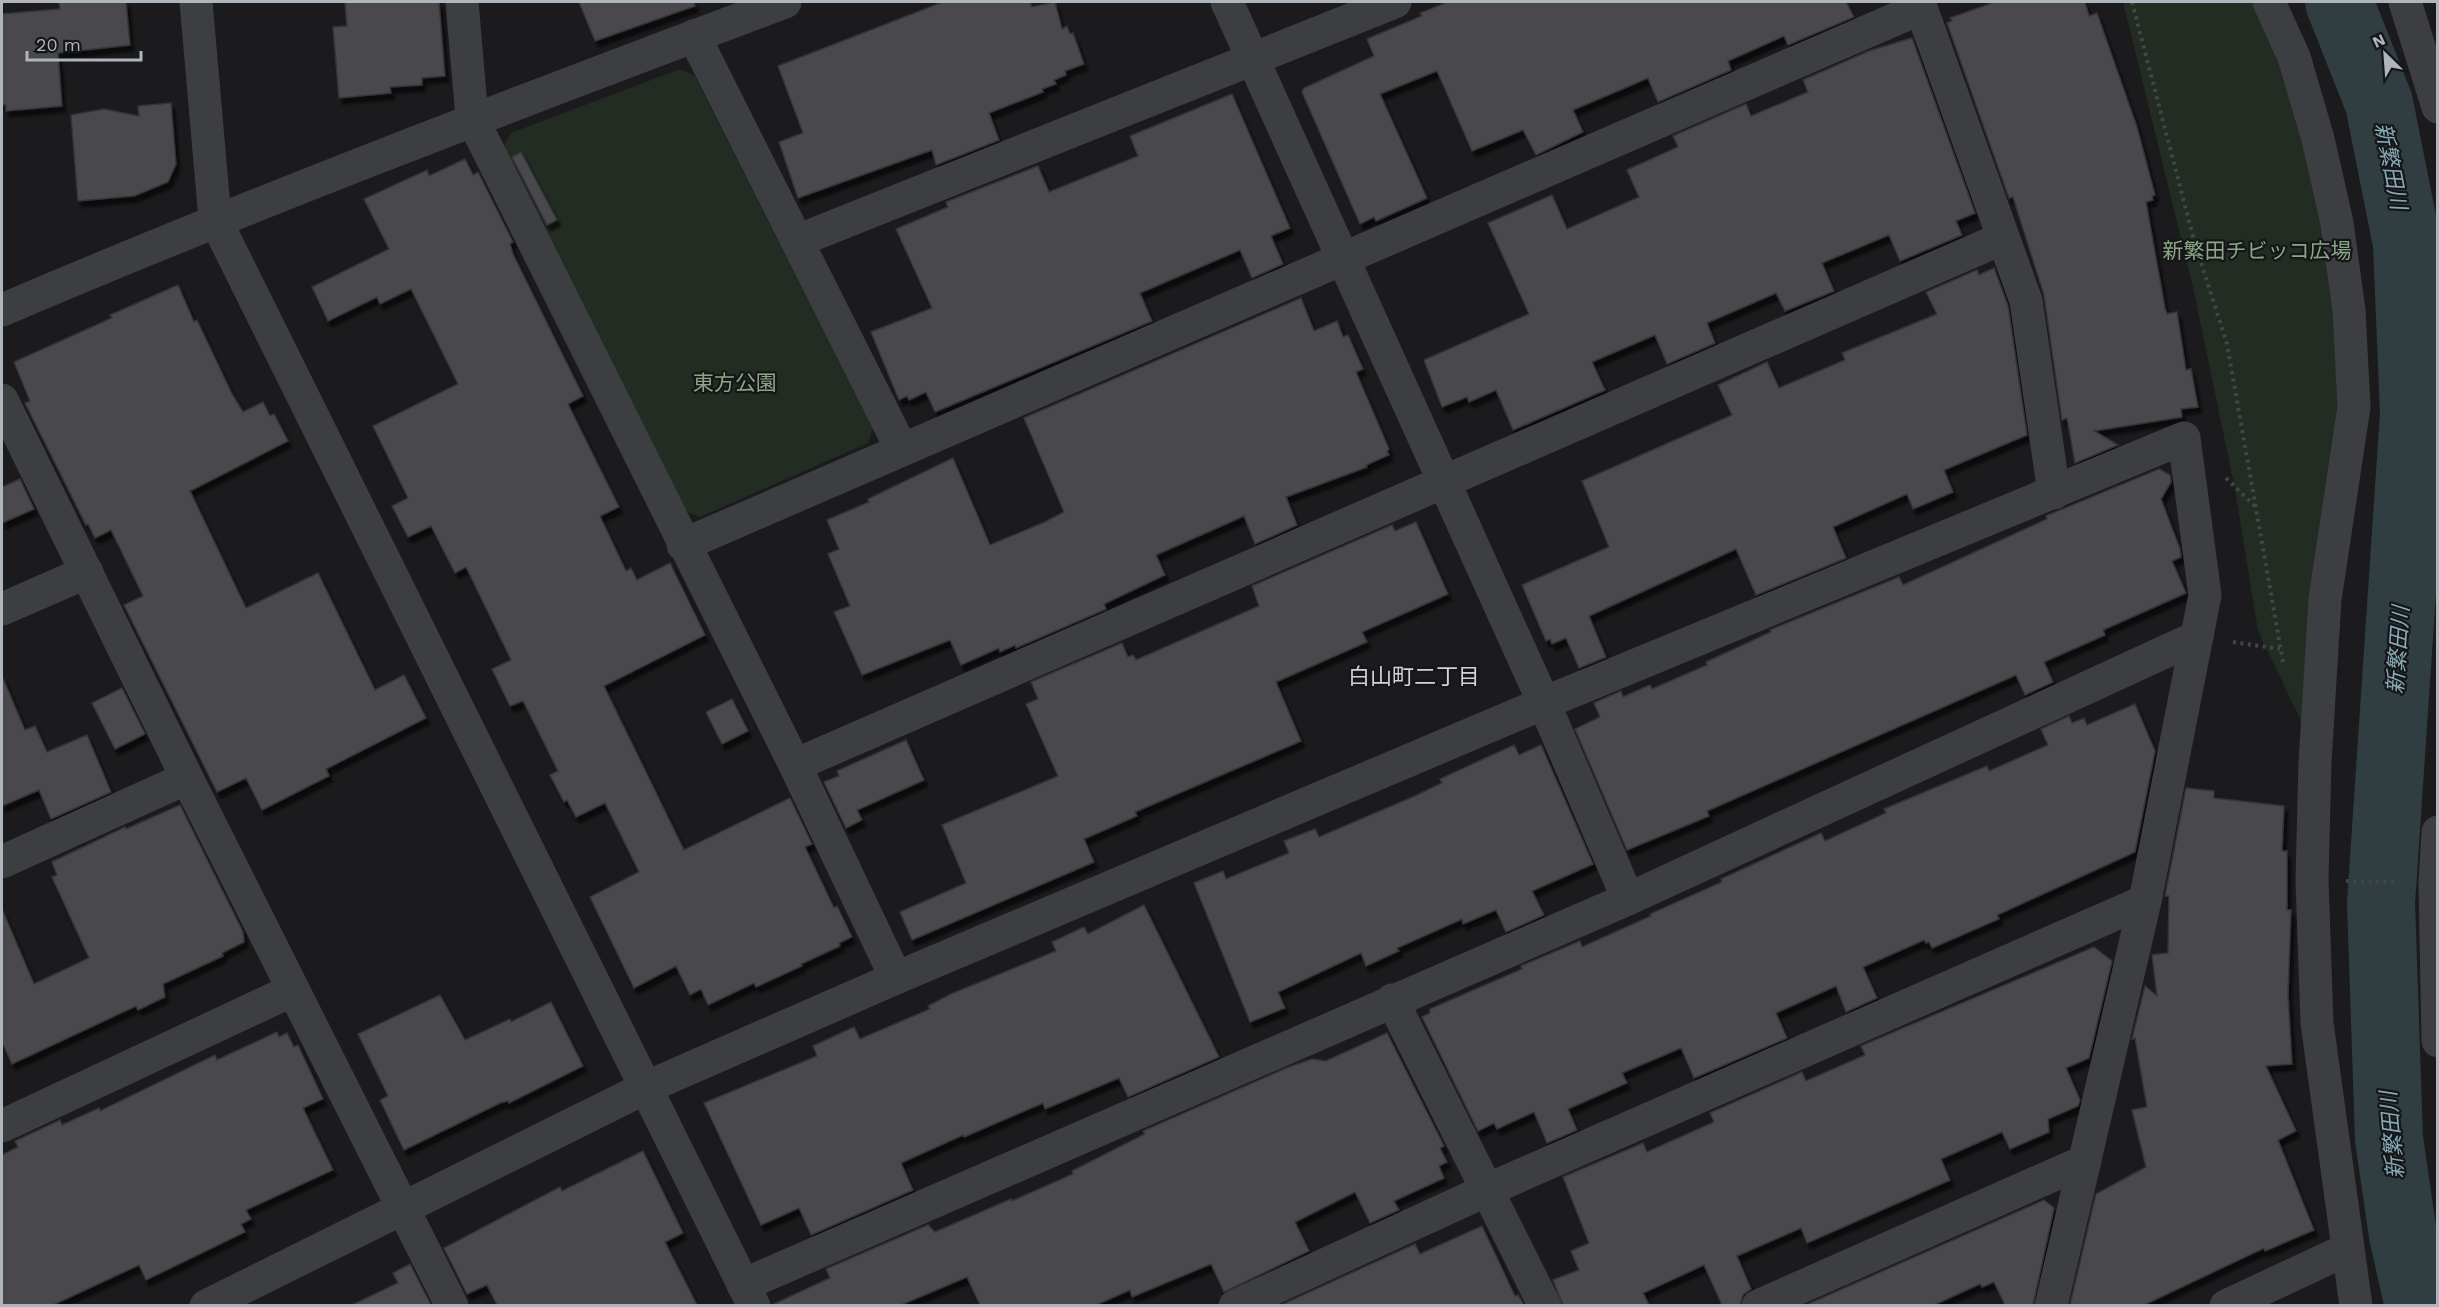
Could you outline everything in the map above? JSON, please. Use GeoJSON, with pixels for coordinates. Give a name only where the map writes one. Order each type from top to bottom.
{"type":"FeatureCollection","features":[{"type":"Feature","properties":{"kind":"street"},"geometry":{"type":"LineString","coordinates":[[196,2],[215,219],[749,1295],[1392,1000],[1628,899],[2197,637]]}},
{"type":"Feature","properties":{"kind":"street"},"geometry":{"type":"LineString","coordinates":[[462,2],[472,118],[683,545],[795,765],[896,978]]}},
{"type":"Feature","properties":{"kind":"street"},"geometry":{"type":"LineString","coordinates":[[2,310],[215,219],[472,118],[785,2]]}},
{"type":"Feature","properties":{"kind":"street"},"geometry":{"type":"LineString","coordinates":[[1227,2],[1544,703],[1628,899]]}},
{"type":"Feature","properties":{"kind":"street"},"geometry":{"type":"LineString","coordinates":[[797,241],[1395,2]]}},
{"type":"Feature","properties":{"kind":"street"},"geometry":{"type":"LineString","coordinates":[[2269,2],[2294,57],[2318,139],[2337,223],[2349,310],[2354,406],[2325,599],[2314,762],[2312,880],[2317,1023],[2356,1305]]}},
{"type":"Feature","properties":{"kind":"street"},"geometry":{"type":"LineString","coordinates":[[2404,2],[2438,107]]}},
{"type":"Feature","properties":{"kind":"street"},"geometry":{"type":"LineString","coordinates":[[683,545],[1920,5],[2026,301],[2054,493]]}},
{"type":"Feature","properties":{"kind":"street"},"geometry":{"type":"LineString","coordinates":[[694,36],[902,450]]}},
{"type":"Feature","properties":{"kind":"street"},"geometry":{"type":"LineString","coordinates":[[795,765],[2003,238]]}},
{"type":"Feature","properties":{"kind":"street"},"geometry":{"type":"LineString","coordinates":[[2,400],[187,778],[452,1305]]}},
{"type":"Feature","properties":{"kind":"street"},"geometry":{"type":"LineString","coordinates":[[206,1305],[645,1088],[896,978],[1544,703],[2184,438],[2205,596],[2145,901],[2051,1305]]}},
{"type":"Feature","properties":{"kind":"street"},"geometry":{"type":"LineString","coordinates":[[2,609],[87,572]]}},
{"type":"Feature","properties":{"kind":"street"},"geometry":{"type":"LineString","coordinates":[[2,862],[187,778]]}},
{"type":"Feature","properties":{"kind":"street"},"geometry":{"type":"LineString","coordinates":[[2438,832],[2436,883],[2438,1041]]}},
{"type":"Feature","properties":{"kind":"street"},"geometry":{"type":"LineString","coordinates":[[1235,1305],[1487,1190],[2145,901]]}},
{"type":"Feature","properties":{"kind":"street"},"geometry":{"type":"LineString","coordinates":[[2,1126],[293,990]]}},
{"type":"Feature","properties":{"kind":"street"},"geometry":{"type":"LineString","coordinates":[[1392,1000],[1545,1305]]}},
{"type":"Feature","properties":{"kind":"street"},"geometry":{"type":"LineString","coordinates":[[1758,1305],[2085,1161]]}},
{"type":"Feature","properties":{"kind":"street"},"geometry":{"type":"LineString","coordinates":[[2226,1305],[2348,1249]]}},
{"type":"Feature","properties":{"kind":"path"},"geometry":{"type":"LineString","coordinates":[[2132,2],[2195,244],[2227,344],[2284,670]]}},
{"type":"Feature","properties":{"kind":"path"},"geometry":{"type":"LineString","coordinates":[[2197,637],[2280,649]]}},
{"type":"Feature","properties":{"kind":"path"},"geometry":{"type":"LineString","coordinates":[[2312,880],[2436,883]]}},
{"type":"Feature","properties":{"kind":"green space","name":"新繁田チビッコ広場"},"geometry":{"type":"Polygon","coordinates":[[[2123,2],[2254,2],[2282,58],[2329,248],[2342,403],[2304,727],[2258,631],[2235,489],[2193,287],[2123,2]]]}},
{"type":"Feature","properties":{"kind":"green space","name":"東方公園"},"geometry":{"type":"Polygon","coordinates":[[[680,69],[695,76],[873,428],[868,443],[700,517],[685,511],[503,148],[511,133],[680,69]]]}},
{"type":"Feature","properties":{"kind":"building"},"geometry":{"type":"Polygon","coordinates":[[[59,2],[126,2],[130,45],[58,53],[62,106],[6,111],[6,105],[2,105],[2,14],[60,9],[59,2]]]}},
{"type":"Feature","properties":{"kind":"building"},"geometry":{"type":"Polygon","coordinates":[[[345,2],[439,2],[445,76],[422,78],[422,85],[390,87],[391,93],[339,98],[333,27],[347,26],[345,2]]]}},
{"type":"Feature","properties":{"kind":"building"},"geometry":{"type":"Polygon","coordinates":[[[579,2],[694,2],[695,6],[595,41],[579,2]]]}},
{"type":"Feature","properties":{"kind":"building"},"geometry":{"type":"Polygon","coordinates":[[[943,2],[1030,2],[1032,7],[1055,2],[1062,29],[1067,26],[1070,34],[1073,33],[1084,64],[1065,71],[1066,75],[1054,80],[1056,84],[1042,89],[1043,92],[989,113],[999,140],[936,165],[932,150],[798,198],[779,142],[803,133],[778,66],[943,2]]]}},
{"type":"Feature","properties":{"kind":"building"},"geometry":{"type":"Polygon","coordinates":[[[1448,2],[1846,2],[1854,17],[1788,45],[1784,36],[1728,61],[1731,70],[1658,102],[1648,78],[1573,110],[1583,132],[1536,155],[1523,130],[1472,151],[1437,71],[1380,94],[1427,198],[1376,221],[1374,217],[1360,224],[1302,92],[1304,88],[1374,56],[1367,39],[1422,16],[1420,13],[1448,2]]]}},
{"type":"Feature","properties":{"kind":"building"},"geometry":{"type":"Polygon","coordinates":[[[1995,2],[2085,2],[2089,16],[2097,13],[2137,127],[2155,195],[2152,196],[2153,200],[2146,202],[2165,308],[2167,314],[2177,312],[2186,370],[2191,369],[2198,407],[2181,409],[2182,417],[2094,431],[2118,445],[2075,463],[2067,418],[2062,420],[2044,295],[2013,197],[2009,198],[1947,23],[1952,21],[1950,18],[1995,2]]]}},
{"type":"Feature","properties":{"kind":"building"},"geometry":{"type":"Polygon","coordinates":[[[1912,38],[1975,213],[1956,221],[1962,235],[1900,261],[1889,235],[1822,263],[1834,291],[1785,311],[1776,293],[1707,323],[1715,343],[1667,364],[1655,335],[1592,362],[1605,390],[1513,430],[1496,390],[1469,402],[1467,397],[1442,407],[1424,360],[1529,314],[1488,223],[1552,195],[1567,229],[1639,197],[1627,170],[1678,147],[1673,136],[1746,104],[1751,116],[1808,92],[1803,80],[1869,51],[1912,38]]]}},
{"type":"Feature","properties":{"kind":"building"},"geometry":{"type":"Polygon","coordinates":[[[1232,94],[1290,228],[1271,236],[1283,264],[1252,278],[1240,250],[1140,293],[1152,321],[935,412],[926,392],[909,400],[907,396],[899,400],[871,332],[932,308],[896,229],[948,207],[946,202],[1038,166],[1049,192],[1138,156],[1130,136],[1232,94]]]}},
{"type":"Feature","properties":{"kind":"building"},"geometry":{"type":"Polygon","coordinates":[[[171,103],[176,164],[168,182],[134,196],[78,201],[71,115],[104,109],[139,116],[138,106],[171,103]]]}},
{"type":"Feature","properties":{"kind":"building"},"geometry":{"type":"Polygon","coordinates":[[[521,152],[557,220],[547,225],[512,157],[521,152]]]}},
{"type":"Feature","properties":{"kind":"building"},"geometry":{"type":"Polygon","coordinates":[[[465,159],[473,175],[478,172],[513,242],[510,244],[513,254],[583,396],[568,404],[619,507],[600,516],[626,571],[631,568],[637,580],[670,563],[705,635],[604,686],[684,850],[790,798],[812,844],[805,847],[834,908],[837,906],[852,937],[839,943],[840,946],[801,964],[802,966],[756,987],[754,983],[708,1005],[701,989],[690,995],[676,966],[634,988],[590,897],[639,872],[605,803],[576,817],[567,800],[564,802],[550,775],[558,771],[523,701],[510,706],[492,669],[511,660],[466,567],[455,573],[431,526],[408,537],[392,506],[408,498],[373,426],[458,384],[411,289],[380,304],[377,297],[328,321],[312,287],[389,249],[364,199],[427,170],[429,176],[465,159]]]}},
{"type":"Feature","properties":{"kind":"building"},"geometry":{"type":"Polygon","coordinates":[[[1994,268],[2008,306],[2027,435],[1944,470],[1953,492],[1913,509],[1907,494],[1833,527],[1846,558],[1756,595],[1736,549],[1589,616],[1606,657],[1579,668],[1566,638],[1552,644],[1550,639],[1546,641],[1522,585],[1609,547],[1582,481],[1732,415],[1718,385],[1767,362],[1779,388],[1845,360],[1842,353],[1937,314],[1926,292],[1977,270],[1979,275],[1994,268]]]}},
{"type":"Feature","properties":{"kind":"building"},"geometry":{"type":"Polygon","coordinates":[[[178,285],[194,322],[197,320],[243,412],[263,402],[270,416],[274,414],[288,441],[190,491],[246,608],[318,573],[375,690],[404,675],[426,718],[326,769],[329,776],[262,810],[246,778],[217,792],[124,605],[143,596],[111,530],[95,538],[88,524],[86,525],[25,403],[30,401],[14,362],[112,318],[110,315],[178,285]]]}},
{"type":"Feature","properties":{"kind":"building"},"geometry":{"type":"Polygon","coordinates":[[[1301,298],[1314,331],[1337,321],[1343,337],[1348,335],[1363,369],[1356,372],[1389,449],[1387,451],[1389,455],[1366,465],[1367,467],[1286,497],[1297,525],[1255,544],[1244,516],[1156,555],[1165,575],[1104,604],[1106,609],[1016,648],[1015,645],[1000,652],[999,648],[961,665],[950,640],[862,675],[834,612],[850,606],[828,554],[839,549],[827,520],[869,502],[868,499],[953,458],[990,545],[1045,522],[1064,512],[1024,418],[1301,298]]]}},
{"type":"Feature","properties":{"kind":"building"},"geometry":{"type":"Polygon","coordinates":[[[2159,469],[2170,475],[2171,482],[2161,499],[2180,549],[2181,557],[2172,561],[2186,593],[2103,630],[2105,635],[2044,662],[2053,682],[2025,695],[2016,675],[1707,811],[1709,816],[1627,850],[1575,729],[1600,717],[1594,703],[1621,691],[1623,697],[1650,685],[1652,689],[1707,665],[1706,662],[1771,632],[1770,630],[1899,577],[1903,585],[2047,519],[2046,516],[2159,469]]]}},
{"type":"Feature","properties":{"kind":"building"},"geometry":{"type":"Polygon","coordinates":[[[20,479],[34,509],[2,523],[2,487],[20,479]]]}},
{"type":"Feature","properties":{"kind":"building"},"geometry":{"type":"Polygon","coordinates":[[[1416,522],[1448,594],[1362,632],[1367,642],[1276,682],[1301,741],[1135,812],[1137,816],[1084,839],[1094,862],[912,940],[900,912],[966,883],[942,825],[1058,776],[1026,704],[1038,699],[1031,682],[1122,643],[1128,657],[1133,655],[1136,660],[1259,606],[1252,586],[1392,525],[1395,531],[1416,522]]]}},
{"type":"Feature","properties":{"kind":"building"},"geometry":{"type":"Polygon","coordinates":[[[2,676],[25,730],[35,726],[47,752],[87,735],[111,792],[51,819],[39,790],[2,806],[2,676]]]}},
{"type":"Feature","properties":{"kind":"building"},"geometry":{"type":"Polygon","coordinates":[[[122,688],[145,734],[115,749],[92,703],[122,688]]]}},
{"type":"Feature","properties":{"kind":"building"},"geometry":{"type":"Polygon","coordinates":[[[732,699],[748,731],[722,744],[706,712],[732,699]]]}},
{"type":"Feature","properties":{"kind":"building"},"geometry":{"type":"Polygon","coordinates":[[[2135,704],[2155,751],[2135,852],[1997,915],[1999,919],[1932,948],[1929,942],[1926,943],[1924,940],[1863,967],[1877,998],[1846,1012],[1836,986],[1776,1013],[1787,1038],[1694,1078],[1681,1048],[1622,1073],[1627,1083],[1568,1109],[1577,1130],[1547,1143],[1534,1112],[1497,1129],[1494,1123],[1478,1131],[1422,1017],[1430,1013],[1430,1009],[1580,941],[1582,947],[1651,916],[1650,914],[1722,882],[1721,879],[1821,833],[1825,841],[1886,813],[1884,809],[1987,766],[1989,771],[2048,745],[2041,729],[2069,716],[2072,723],[2084,718],[2087,725],[2135,704]]]}},
{"type":"Feature","properties":{"kind":"building"},"geometry":{"type":"Polygon","coordinates":[[[906,740],[924,780],[857,810],[862,820],[846,828],[824,782],[839,776],[837,771],[906,740]]]}},
{"type":"Feature","properties":{"kind":"building"},"geometry":{"type":"Polygon","coordinates":[[[1514,745],[1519,755],[1541,745],[1593,864],[1532,891],[1544,915],[1506,932],[1496,910],[1463,924],[1462,919],[1397,948],[1399,951],[1366,966],[1361,953],[1278,992],[1285,1008],[1250,1022],[1194,883],[1223,871],[1226,879],[1289,853],[1284,841],[1315,829],[1319,837],[1415,796],[1442,783],[1440,779],[1514,745]]]}},
{"type":"Feature","properties":{"kind":"building"},"geometry":{"type":"Polygon","coordinates":[[[2186,788],[2214,791],[2214,798],[2284,806],[2282,851],[2287,851],[2287,910],[2291,910],[2288,994],[2292,1064],[2266,1066],[2296,1131],[2278,1140],[2314,1230],[2265,1251],[2264,1248],[2144,1305],[2070,1305],[2096,1194],[2146,1167],[2132,1110],[2147,1107],[2135,1038],[2132,1039],[2145,986],[2157,996],[2152,955],[2168,953],[2169,896],[2165,896],[2186,788]]]}},
{"type":"Feature","properties":{"kind":"building"},"geometry":{"type":"Polygon","coordinates":[[[180,805],[243,932],[244,942],[222,953],[223,956],[163,984],[165,997],[138,1010],[136,1006],[12,1064],[2,1042],[2,909],[34,984],[89,958],[52,877],[57,875],[52,862],[125,827],[126,829],[180,805]]]}},
{"type":"Feature","properties":{"kind":"building"},"geometry":{"type":"Polygon","coordinates":[[[1144,905],[1219,1057],[1128,1097],[1119,1078],[1045,1109],[1043,1103],[964,1137],[963,1135],[901,1163],[913,1190],[811,1235],[799,1208],[761,1225],[704,1103],[817,1056],[813,1046],[854,1027],[860,1039],[930,1009],[928,1006],[951,994],[1056,951],[1052,942],[1084,927],[1088,934],[1144,905]]]}},
{"type":"Feature","properties":{"kind":"building"},"geometry":{"type":"Polygon","coordinates":[[[2094,947],[2112,961],[2089,1058],[2066,1068],[2080,1100],[2078,1106],[2048,1119],[2049,1132],[2010,1149],[2002,1132],[1941,1159],[1950,1180],[1807,1243],[1801,1228],[1737,1256],[1751,1289],[1743,1295],[1740,1305],[1722,1305],[1704,1265],[1643,1293],[1649,1305],[1563,1305],[1553,1280],[1579,1270],[1571,1251],[1589,1243],[1563,1177],[1643,1143],[1647,1152],[1714,1122],[1710,1113],[1802,1072],[1806,1081],[1865,1055],[1861,1046],[2094,947]]]}},
{"type":"Feature","properties":{"kind":"building"},"geometry":{"type":"Polygon","coordinates":[[[440,995],[465,1040],[510,1019],[511,1022],[551,1002],[583,1066],[509,1103],[508,1101],[500,1103],[404,1150],[380,1100],[388,1096],[358,1034],[440,995]]]}},
{"type":"Feature","properties":{"kind":"building"},"geometry":{"type":"Polygon","coordinates":[[[277,1032],[279,1037],[287,1033],[294,1047],[298,1045],[323,1099],[303,1108],[333,1170],[246,1210],[251,1219],[241,1224],[245,1232],[146,1280],[139,1265],[53,1305],[2,1305],[2,1155],[18,1147],[15,1141],[60,1120],[62,1125],[99,1108],[100,1111],[215,1055],[217,1060],[277,1032]]]}},
{"type":"Feature","properties":{"kind":"building"},"geometry":{"type":"Polygon","coordinates":[[[1387,1033],[1444,1146],[1440,1148],[1447,1162],[1439,1166],[1444,1178],[1394,1201],[1399,1210],[1370,1223],[1355,1192],[1295,1222],[1309,1251],[1224,1292],[1211,1264],[1132,1297],[1130,1290],[1096,1305],[980,1305],[967,1277],[901,1305],[772,1305],[830,1278],[826,1269],[928,1225],[935,1232],[1011,1199],[1012,1201],[1073,1174],[1072,1171],[1145,1134],[1143,1131],[1289,1067],[1312,1059],[1326,1061],[1387,1033]]]}},
{"type":"Feature","properties":{"kind":"building"},"geometry":{"type":"Polygon","coordinates":[[[643,1151],[683,1233],[665,1242],[697,1305],[497,1305],[487,1285],[467,1294],[444,1248],[560,1187],[562,1191],[643,1151]]]}},
{"type":"Feature","properties":{"kind":"building"},"geometry":{"type":"Polygon","coordinates":[[[2044,1200],[2054,1208],[2033,1305],[2005,1305],[1994,1282],[1982,1287],[1980,1284],[1934,1305],[1806,1305],[2044,1200]]]}},
{"type":"Feature","properties":{"kind":"building"},"geometry":{"type":"Polygon","coordinates":[[[1482,1226],[1515,1296],[1518,1295],[1524,1305],[1281,1305],[1415,1244],[1420,1254],[1482,1226]]]}},
{"type":"Feature","properties":{"kind":"building"},"geometry":{"type":"Polygon","coordinates":[[[410,1264],[431,1305],[352,1305],[398,1283],[393,1273],[410,1264]]]}},
{"type":"Feature","properties":{"kind":"waterway","name":"新繁田川"},"geometry":{"type":"LineString","coordinates":[[2339,2],[2379,103],[2407,244],[2414,414],[2381,903],[2389,1139],[2403,1235],[2419,1306]]}},
{"type":"Feature","properties":{"kind":"district","name":"白山町二丁目"},"geometry":{"type":"Point","coordinates":[1414,676]}}]}
